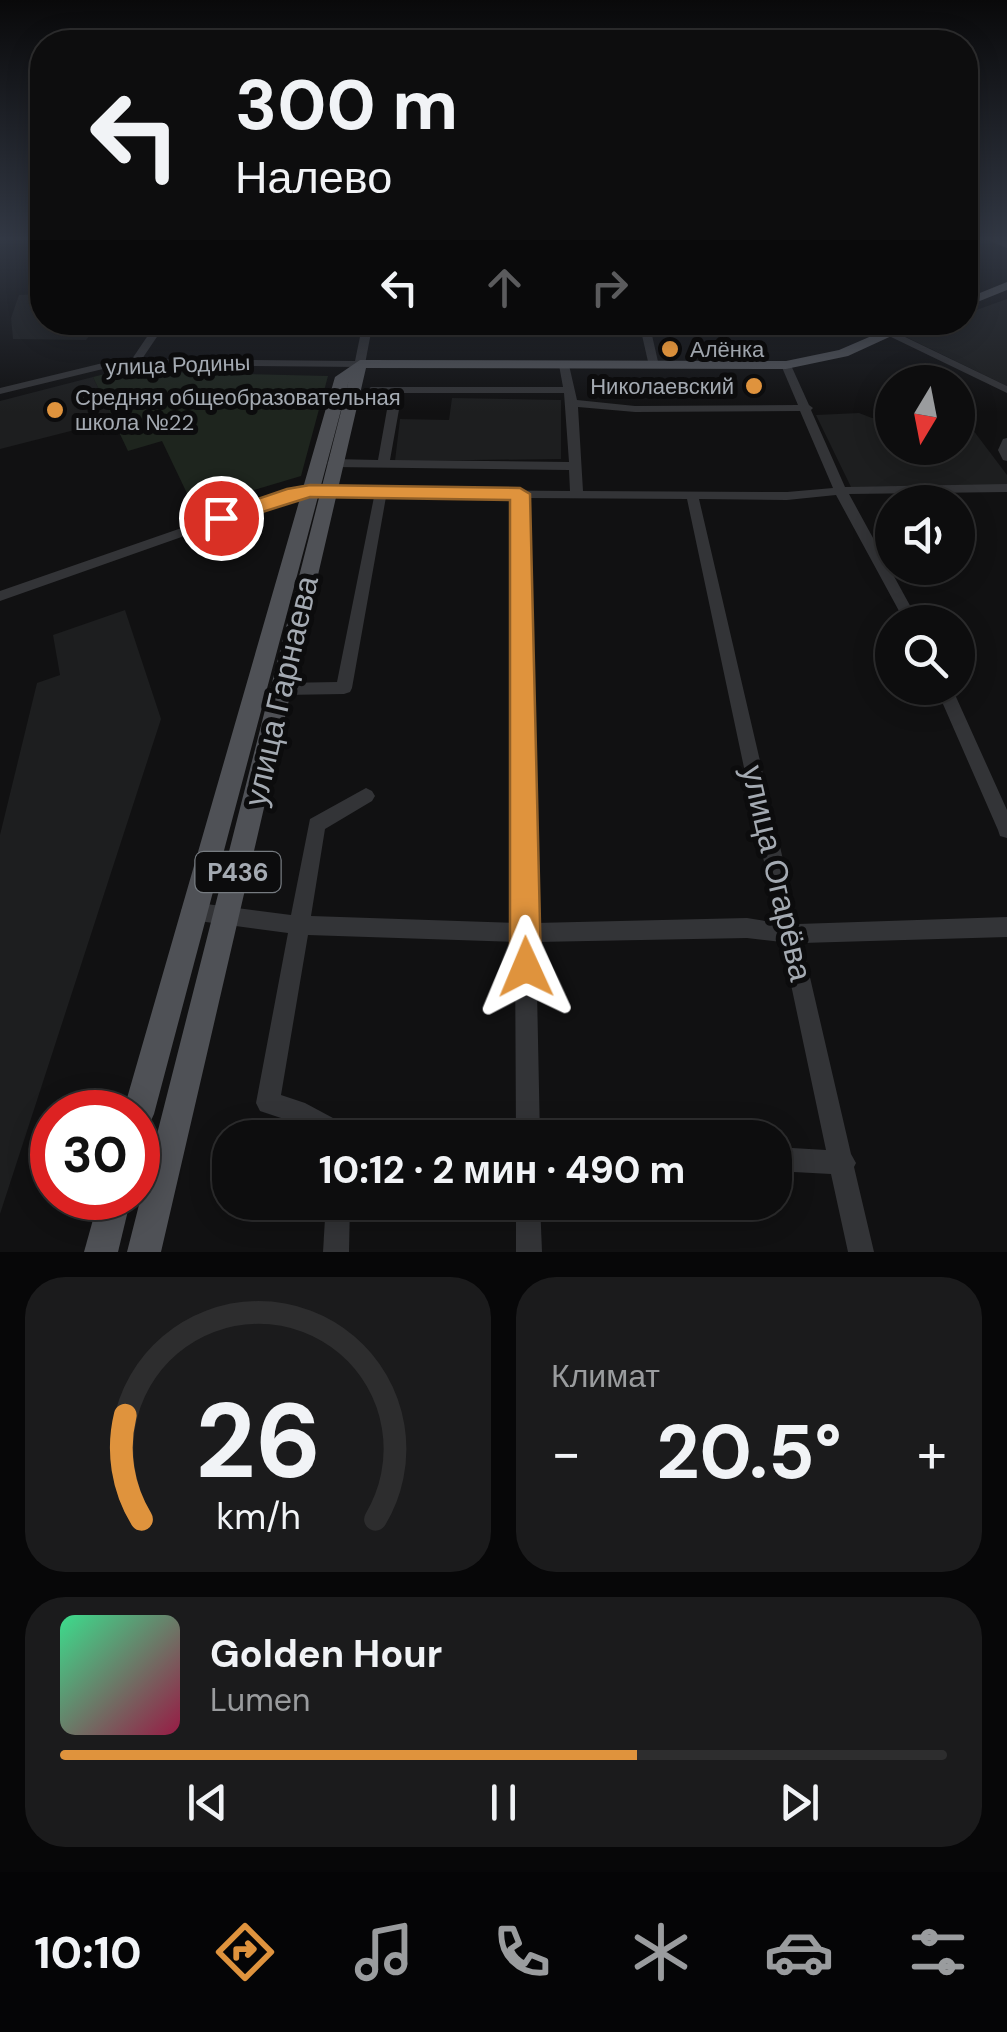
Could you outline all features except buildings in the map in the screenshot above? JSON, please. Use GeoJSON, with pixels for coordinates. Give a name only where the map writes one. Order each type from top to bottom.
{"type":"FeatureCollection","features":[{"type":"Feature","properties":{"kind":"main road"},"geometry":{"type":"LineString","coordinates":[[360,364],[786,366],[843,352],[887,335]]}},
{"type":"Feature","properties":{"kind":"main road","name":"улица Гарнаева"},"geometry":{"type":"LineString","coordinates":[[144,1090],[191,911],[318,491],[333,463],[360,364]]}},
{"type":"Feature","properties":{"kind":"main road","name":"улица Гарнаева"},"geometry":{"type":"LineString","coordinates":[[144,1252],[282,689],[340,380],[360,364]]}},
{"type":"Feature","properties":{"kind":"main road"},"geometry":{"type":"LineString","coordinates":[[101,1252],[109,1220]]}},
{"type":"Feature","properties":{"kind":"street"},"geometry":{"type":"LineString","coordinates":[[135,362],[153,335]]}},
{"type":"Feature","properties":{"kind":"street","name":"улица Гарнаева"},"geometry":{"type":"LineString","coordinates":[[360,364],[366,335]]}},
{"type":"Feature","properties":{"kind":"street"},"geometry":{"type":"LineString","coordinates":[[647,335],[654,366]]}},
{"type":"Feature","properties":{"kind":"street"},"geometry":{"type":"LineString","coordinates":[[892,335],[1007,390]]}},
{"type":"Feature","properties":{"kind":"street","name":"улица Родины"},"geometry":{"type":"LineString","coordinates":[[0,390],[135,362],[360,364]]}},
{"type":"Feature","properties":{"kind":"street"},"geometry":{"type":"LineString","coordinates":[[436,390],[440,364]]}},
{"type":"Feature","properties":{"kind":"street"},"geometry":{"type":"LineString","coordinates":[[564,366],[571,397],[578,494]]}},
{"type":"Feature","properties":{"kind":"street"},"geometry":{"type":"LineString","coordinates":[[786,366],[842,492],[903,605]]}},
{"type":"Feature","properties":{"kind":"street"},"geometry":{"type":"LineString","coordinates":[[371,390],[571,397],[635,409],[807,408]]}},
{"type":"Feature","properties":{"kind":"street"},"geometry":{"type":"LineString","coordinates":[[382,464],[394,404]]}},
{"type":"Feature","properties":{"kind":"street"},"geometry":{"type":"LineString","coordinates":[[1007,442],[1007,458]]}},
{"type":"Feature","properties":{"kind":"street"},"geometry":{"type":"LineString","coordinates":[[333,463],[576,466]]}},
{"type":"Feature","properties":{"kind":"street"},"geometry":{"type":"LineString","coordinates":[[0,596],[276,499],[318,491],[814,496],[1007,488]]}},
{"type":"Feature","properties":{"kind":"street"},"geometry":{"type":"LineString","coordinates":[[282,689],[344,688],[381,492]]}},
{"type":"Feature","properties":{"kind":"street"},"geometry":{"type":"LineString","coordinates":[[520,494],[528,1120]]}},
{"type":"Feature","properties":{"kind":"street","name":"улица Огарёва"},"geometry":{"type":"LineString","coordinates":[[692,495],[861,1252]]}},
{"type":"Feature","properties":{"kind":"street"},"geometry":{"type":"LineString","coordinates":[[952,705],[1007,830]]}},
{"type":"Feature","properties":{"kind":"street"},"geometry":{"type":"LineString","coordinates":[[313,1120],[268,1103],[317,824],[366,796]]}},
{"type":"Feature","properties":{"kind":"street"},"geometry":{"type":"LineString","coordinates":[[191,911],[299,925],[525,933],[746,928],[790,934],[1007,927]]}},
{"type":"Feature","properties":{"kind":"street"},"geometry":{"type":"LineString","coordinates":[[792,1160],[844,1164]]}},
{"type":"Feature","properties":{"kind":"street"},"geometry":{"type":"LineString","coordinates":[[336,1252],[337,1220]]}},
{"type":"Feature","properties":{"kind":"street"},"geometry":{"type":"LineString","coordinates":[[528,1220],[528,1252]]}},
{"type":"Feature","properties":{"kind":"shaded area"},"geometry":{"type":"Polygon","coordinates":[[[19,295],[30,295],[30,335],[90,335],[86,340],[13,339],[11,318],[19,295]]]}},
{"type":"Feature","properties":{"kind":"shaded area"},"geometry":{"type":"Polygon","coordinates":[[[1007,299],[1007,386],[975,370],[975,365],[964,365],[904,336],[907,335],[978,335],[978,309],[1007,299]]]}},
{"type":"Feature","properties":{"kind":"shaded area"},"geometry":{"type":"Polygon","coordinates":[[[117,371],[328,376],[301,476],[194,508],[162,441],[128,451],[93,377],[117,371]]]}},
{"type":"Feature","properties":{"kind":"shaded area","name":"Средняя общеобразовательная школа №22"},"geometry":{"type":"Polygon","coordinates":[[[93,377],[114,420],[0,449],[0,401],[93,377]]]}},
{"type":"Feature","properties":{"kind":"shaded area"},"geometry":{"type":"Polygon","coordinates":[[[452,398],[561,400],[561,459],[395,461],[400,419],[449,420],[452,398]]]}},
{"type":"Feature","properties":{"kind":"shaded area"},"geometry":{"type":"Polygon","coordinates":[[[859,413],[875,418],[875,465],[975,465],[975,433],[1007,475],[1007,486],[851,487],[816,415],[859,413]]]}},
{"type":"Feature","properties":{"kind":"shaded area"},"geometry":{"type":"Polygon","coordinates":[[[125,610],[161,719],[40,1090],[30,1090],[30,1122],[0,1214],[0,835],[37,683],[60,675],[53,635],[125,610]]]}},
{"type":"Feature","properties":{"kind":"place","name":"Алёнка"},"geometry":{"type":"Point","coordinates":[670,349]}},
{"type":"Feature","properties":{"kind":"place","name":"Николаевский"},"geometry":{"type":"Point","coordinates":[754,386]}},
{"type":"Feature","properties":{"kind":"place","name":"Средняя общеобразовательная школа №22"},"geometry":{"type":"Point","coordinates":[55,410]}},
{"type":"Feature","properties":{"kind":"route"},"geometry":{"type":"LineString","coordinates":[[221,518],[310,491],[520,494],[526,967]]}}]}
